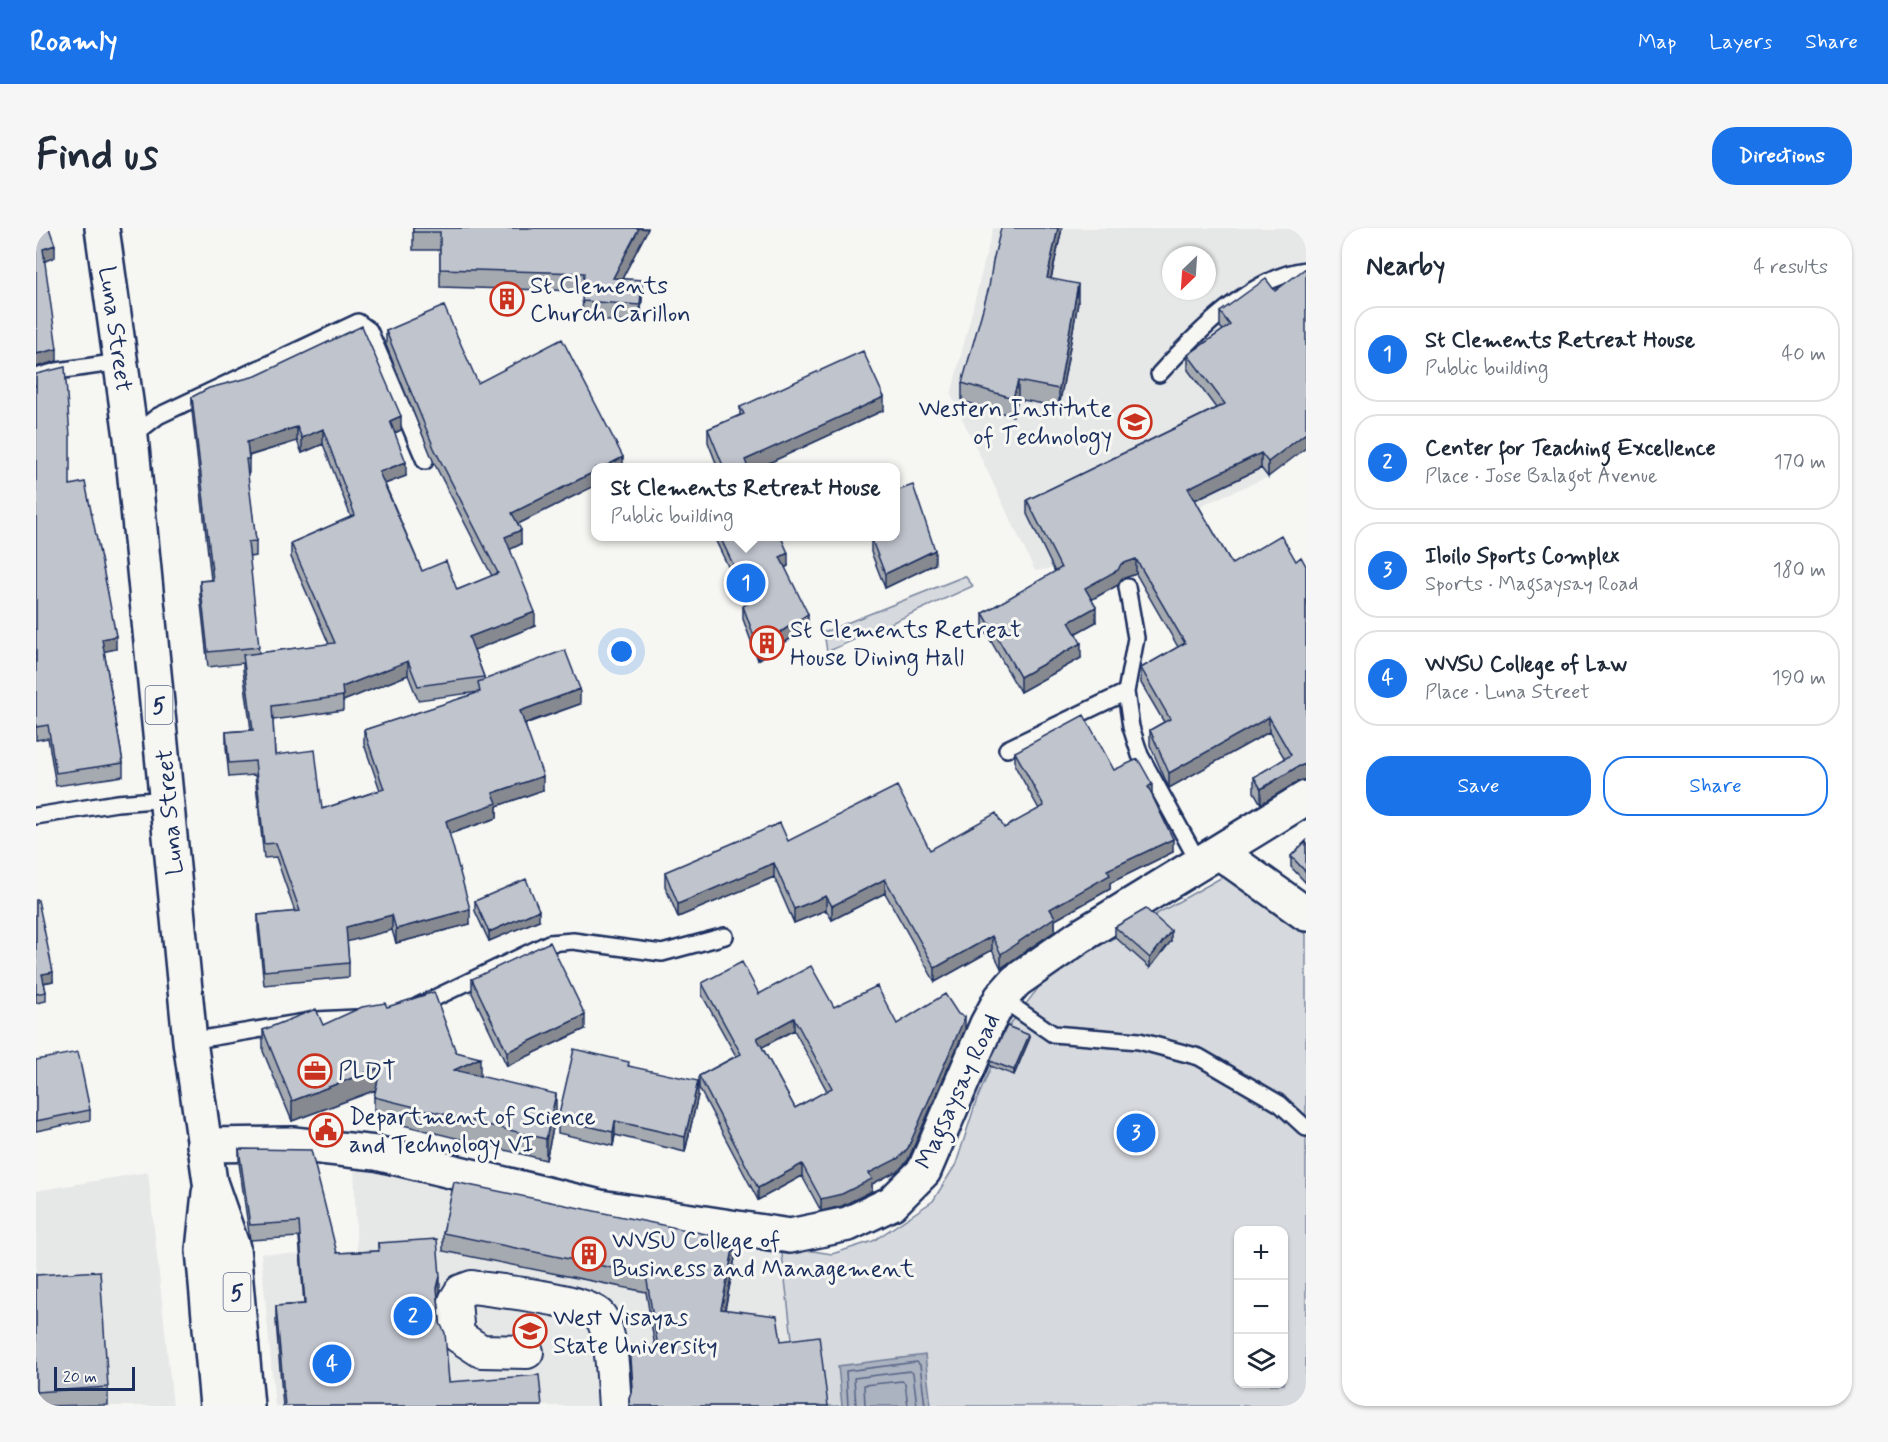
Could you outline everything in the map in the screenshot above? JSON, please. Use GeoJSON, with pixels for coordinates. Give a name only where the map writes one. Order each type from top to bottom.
{"type":"FeatureCollection","features":[{"type":"Feature","properties":{"kind":"main road","name":"Luna Street"},"geometry":{"type":"LineString","coordinates":[[102,228],[131,437],[190,1041],[210,1182],[233,1248],[247,1406]]}},
{"type":"Feature","properties":{"kind":"main road","name":"Magsaysay Road"},"geometry":{"type":"LineString","coordinates":[[204,1145],[293,1144],[376,1154],[600,1207],[790,1236],[848,1224],[892,1203],[924,1171],[987,1024],[1001,998],[1017,981],[1079,937],[1306,798]]}},
{"type":"Feature","properties":{"kind":"main road"},"geometry":{"type":"LineString","coordinates":[[1209,858],[1306,914]]}},
{"type":"Feature","properties":{"kind":"main road","name":"Luna Street"},"geometry":{"type":"LineString","coordinates":[[210,1182],[203,1250],[217,1406]]}},
{"type":"Feature","properties":{"kind":"street"},"geometry":{"type":"LineString","coordinates":[[527,1353],[481,1351],[458,1336],[455,1301],[460,1291],[472,1287],[582,1305],[599,1315],[607,1333],[615,1406]]}},
{"type":"Feature","properties":{"kind":"lane"},"geometry":{"type":"LineString","coordinates":[[1159,374],[1203,327],[1243,297],[1289,271],[1306,270]]}},
{"type":"Feature","properties":{"kind":"lane"},"geometry":{"type":"LineString","coordinates":[[131,437],[158,416],[358,322],[369,330],[424,461]]}},
{"type":"Feature","properties":{"kind":"lane"},"geometry":{"type":"LineString","coordinates":[[36,377],[57,371],[120,362]]}},
{"type":"Feature","properties":{"kind":"lane"},"geometry":{"type":"LineString","coordinates":[[1127,587],[1136,638],[1126,692],[1131,727],[1140,755],[1209,858]]}},
{"type":"Feature","properties":{"kind":"lane"},"geometry":{"type":"LineString","coordinates":[[1007,749],[1126,692]]}},
{"type":"Feature","properties":{"kind":"lane"},"geometry":{"type":"LineString","coordinates":[[36,816],[117,803],[168,800]]}},
{"type":"Feature","properties":{"kind":"lane"},"geometry":{"type":"LineString","coordinates":[[407,1010],[549,943],[573,941],[662,953],[725,936]]}},
{"type":"Feature","properties":{"kind":"lane"},"geometry":{"type":"LineString","coordinates":[[1001,998],[1053,1034],[1139,1041],[1199,1057],[1280,1104],[1306,1128]]}},
{"type":"Feature","properties":{"kind":"lane"},"geometry":{"type":"LineString","coordinates":[[190,1041],[316,1020],[374,1016]]}},
{"type":"Feature","properties":{"kind":"shaded area","name":"Western Institute of Technology"},"geometry":{"type":"Polygon","coordinates":[[[993,228],[1306,228],[1306,448],[1268,477],[1053,568],[1035,571],[951,395],[993,228]]]}},
{"type":"Feature","properties":{"kind":"shaded area"},"geometry":{"type":"Polygon","coordinates":[[[965,576],[973,586],[827,652],[824,632],[965,576]]]}},
{"type":"Feature","properties":{"kind":"shaded area"},"geometry":{"type":"Polygon","coordinates":[[[1226,875],[1306,934],[1306,1406],[800,1406],[781,1246],[832,1254],[873,1241],[933,1201],[956,1164],[976,1102],[1008,1027],[1049,974],[1226,875]]]}},
{"type":"Feature","properties":{"kind":"shaded area","name":"West Visayas State University"},"geometry":{"type":"Polygon","coordinates":[[[354,1166],[781,1246],[800,1406],[275,1406],[261,1253],[357,1257],[354,1166]]]}},
{"type":"Feature","properties":{"kind":"shaded area"},"geometry":{"type":"Polygon","coordinates":[[[148,1172],[173,1406],[36,1406],[36,1191],[148,1172]]]}},
{"type":"Feature","properties":{"kind":"water"},"geometry":{"type":"Polygon","coordinates":[[[925,1355],[931,1406],[842,1406],[838,1366],[925,1355]]]}},
{"type":"Feature","properties":{"kind":"building"},"geometry":{"type":"Polygon","coordinates":[[[36,228],[49,228],[55,245],[43,249],[57,349],[36,354],[36,228]]]}},
{"type":"Feature","properties":{"kind":"building"},"geometry":{"type":"Polygon","coordinates":[[[413,228],[639,228],[613,278],[642,280],[640,305],[582,301],[584,273],[440,269],[440,232],[413,232],[413,228]]]}},
{"type":"Feature","properties":{"kind":"building"},"geometry":{"type":"Polygon","coordinates":[[[1001,228],[1058,228],[1047,278],[1078,284],[1059,389],[1018,381],[1013,398],[962,383],[989,287],[1001,228]]]}},
{"type":"Feature","properties":{"kind":"building"},"geometry":{"type":"Polygon","coordinates":[[[1306,268],[1306,433],[1268,462],[1261,453],[1188,488],[1232,564],[1281,535],[1296,561],[1301,557],[1306,566],[1306,764],[1261,789],[1254,777],[1291,755],[1269,717],[1169,773],[1150,730],[1170,719],[1141,668],[1185,643],[1136,559],[1121,564],[1118,570],[1085,588],[1096,607],[1069,622],[1081,643],[1020,677],[983,613],[1061,568],[1027,500],[1225,404],[1188,355],[1230,325],[1220,312],[1266,279],[1275,291],[1306,268]]]}},
{"type":"Feature","properties":{"kind":"building"},"geometry":{"type":"Polygon","coordinates":[[[444,306],[478,383],[562,339],[623,457],[612,463],[591,463],[591,474],[512,513],[521,530],[505,537],[535,612],[469,637],[484,677],[418,686],[408,661],[342,687],[343,696],[272,706],[275,755],[315,750],[322,809],[384,789],[364,730],[480,692],[478,682],[565,650],[580,689],[520,711],[543,776],[493,793],[497,803],[446,821],[470,909],[396,929],[392,915],[346,927],[349,963],[264,971],[258,915],[300,911],[276,843],[264,844],[255,761],[229,763],[226,732],[253,730],[243,655],[335,643],[291,543],[355,515],[323,429],[302,438],[297,427],[247,442],[249,459],[246,459],[256,541],[248,542],[259,647],[208,652],[200,581],[213,580],[192,397],[209,388],[256,376],[362,326],[401,416],[390,421],[406,462],[379,472],[422,571],[446,561],[457,590],[498,573],[434,448],[386,331],[444,306]]]}},
{"type":"Feature","properties":{"kind":"building"},"geometry":{"type":"Polygon","coordinates":[[[863,351],[884,397],[745,460],[746,463],[722,463],[708,429],[744,414],[740,407],[863,351]]]}},
{"type":"Feature","properties":{"kind":"building"},"geometry":{"type":"Polygon","coordinates":[[[65,367],[70,437],[70,485],[85,482],[107,588],[116,636],[102,639],[123,763],[56,773],[48,725],[36,727],[36,374],[65,367]]]}},
{"type":"Feature","properties":{"kind":"building"},"geometry":{"type":"Polygon","coordinates":[[[913,485],[935,550],[885,574],[872,541],[900,541],[900,490],[913,485]]]}},
{"type":"Feature","properties":{"kind":"building"},"geometry":{"type":"Polygon","coordinates":[[[722,541],[783,541],[788,553],[780,557],[808,614],[758,647],[743,606],[751,602],[722,541]]]}},
{"type":"Feature","properties":{"kind":"building"},"geometry":{"type":"Polygon","coordinates":[[[1084,715],[1114,770],[1138,759],[1152,784],[1148,787],[1173,839],[1107,870],[1110,875],[1050,909],[1055,917],[1001,954],[992,936],[935,968],[885,879],[832,906],[826,896],[794,909],[774,863],[678,904],[665,872],[780,823],[788,841],[897,786],[930,850],[996,813],[1004,828],[1044,806],[1015,752],[1084,715]]]}},
{"type":"Feature","properties":{"kind":"building"},"geometry":{"type":"Polygon","coordinates":[[[1306,841],[1306,872],[1291,856],[1306,841]]]}},
{"type":"Feature","properties":{"kind":"building"},"geometry":{"type":"Polygon","coordinates":[[[526,879],[539,910],[489,932],[475,901],[526,879]]]}},
{"type":"Feature","properties":{"kind":"building"},"geometry":{"type":"Polygon","coordinates":[[[36,900],[38,900],[53,972],[42,974],[46,992],[36,994],[36,900]]]}},
{"type":"Feature","properties":{"kind":"building"},"geometry":{"type":"Polygon","coordinates":[[[1146,909],[1171,931],[1150,958],[1115,927],[1146,909]]]}},
{"type":"Feature","properties":{"kind":"building"},"geometry":{"type":"Polygon","coordinates":[[[550,942],[585,1015],[507,1052],[472,979],[550,942]]]}},
{"type":"Feature","properties":{"kind":"building"},"geometry":{"type":"Polygon","coordinates":[[[742,962],[759,994],[811,966],[834,1007],[877,986],[897,1024],[945,994],[958,1014],[965,1017],[908,1148],[899,1158],[869,1173],[872,1179],[842,1194],[821,1199],[802,1164],[758,1188],[699,1076],[741,1054],[702,983],[742,962]],[[794,1018],[757,1038],[795,1108],[832,1088],[794,1018]]]}},
{"type":"Feature","properties":{"kind":"building"},"geometry":{"type":"Polygon","coordinates":[[[434,992],[456,1052],[480,1058],[454,1070],[556,1094],[546,1139],[374,1097],[381,1067],[292,1101],[263,1030],[316,1009],[323,1025],[362,1007],[385,1003],[387,1007],[434,992]]]}},
{"type":"Feature","properties":{"kind":"building"},"geometry":{"type":"Polygon","coordinates":[[[1007,1026],[1029,1035],[1014,1070],[990,1061],[1007,1026]]]}},
{"type":"Feature","properties":{"kind":"building"},"geometry":{"type":"Polygon","coordinates":[[[574,1049],[629,1062],[628,1066],[698,1081],[685,1137],[615,1121],[613,1132],[558,1119],[574,1049]]]}},
{"type":"Feature","properties":{"kind":"building"},"geometry":{"type":"Polygon","coordinates":[[[78,1052],[90,1110],[36,1121],[36,1060],[78,1052]]]}},
{"type":"Feature","properties":{"kind":"building"},"geometry":{"type":"Polygon","coordinates":[[[239,1149],[311,1150],[337,1253],[379,1251],[378,1243],[437,1239],[440,1276],[437,1288],[440,1323],[445,1333],[449,1382],[539,1375],[542,1406],[285,1406],[276,1306],[305,1304],[299,1222],[250,1225],[239,1149]]]}},
{"type":"Feature","properties":{"kind":"building"},"geometry":{"type":"Polygon","coordinates":[[[454,1182],[735,1240],[721,1309],[777,1316],[781,1341],[819,1336],[828,1406],[630,1406],[629,1399],[633,1387],[630,1345],[658,1347],[646,1275],[443,1233],[454,1182]]]}},
{"type":"Feature","properties":{"kind":"building"},"geometry":{"type":"Polygon","coordinates":[[[100,1271],[108,1387],[36,1392],[36,1275],[100,1271]]]}},
{"type":"Feature","properties":{"kind":"place","name":"St Clements Church Carillon"},"geometry":{"type":"Point","coordinates":[507,299]}},
{"type":"Feature","properties":{"kind":"place","name":"Western Institute of Technology"},"geometry":{"type":"Point","coordinates":[1135,422]}},
{"type":"Feature","properties":{"kind":"place","name":"St Clements Retreat House"},"geometry":{"type":"Point","coordinates":[746,583]}},
{"type":"Feature","properties":{"kind":"place","name":"St Clements Retreat House Dining Hall"},"geometry":{"type":"Point","coordinates":[767,643]}},
{"type":"Feature","properties":{"kind":"place","name":"PLDT"},"geometry":{"type":"Point","coordinates":[315,1071]}},
{"type":"Feature","properties":{"kind":"place","name":"Department of Science and Technology VI"},"geometry":{"type":"Point","coordinates":[326,1130]}},
{"type":"Feature","properties":{"kind":"place","name":"Iloilo Sports Complex"},"geometry":{"type":"Point","coordinates":[1136,1133]}},
{"type":"Feature","properties":{"kind":"place","name":"WVSU College of Business and Management"},"geometry":{"type":"Point","coordinates":[589,1254]}},
{"type":"Feature","properties":{"kind":"place","name":"Center for Teaching Excellence"},"geometry":{"type":"Point","coordinates":[413,1316]}},
{"type":"Feature","properties":{"kind":"place","name":"West Visayas State University"},"geometry":{"type":"Point","coordinates":[530,1331]}},
{"type":"Feature","properties":{"kind":"place","name":"WVSU College of Law"},"geometry":{"type":"Point","coordinates":[332,1364]}}]}
